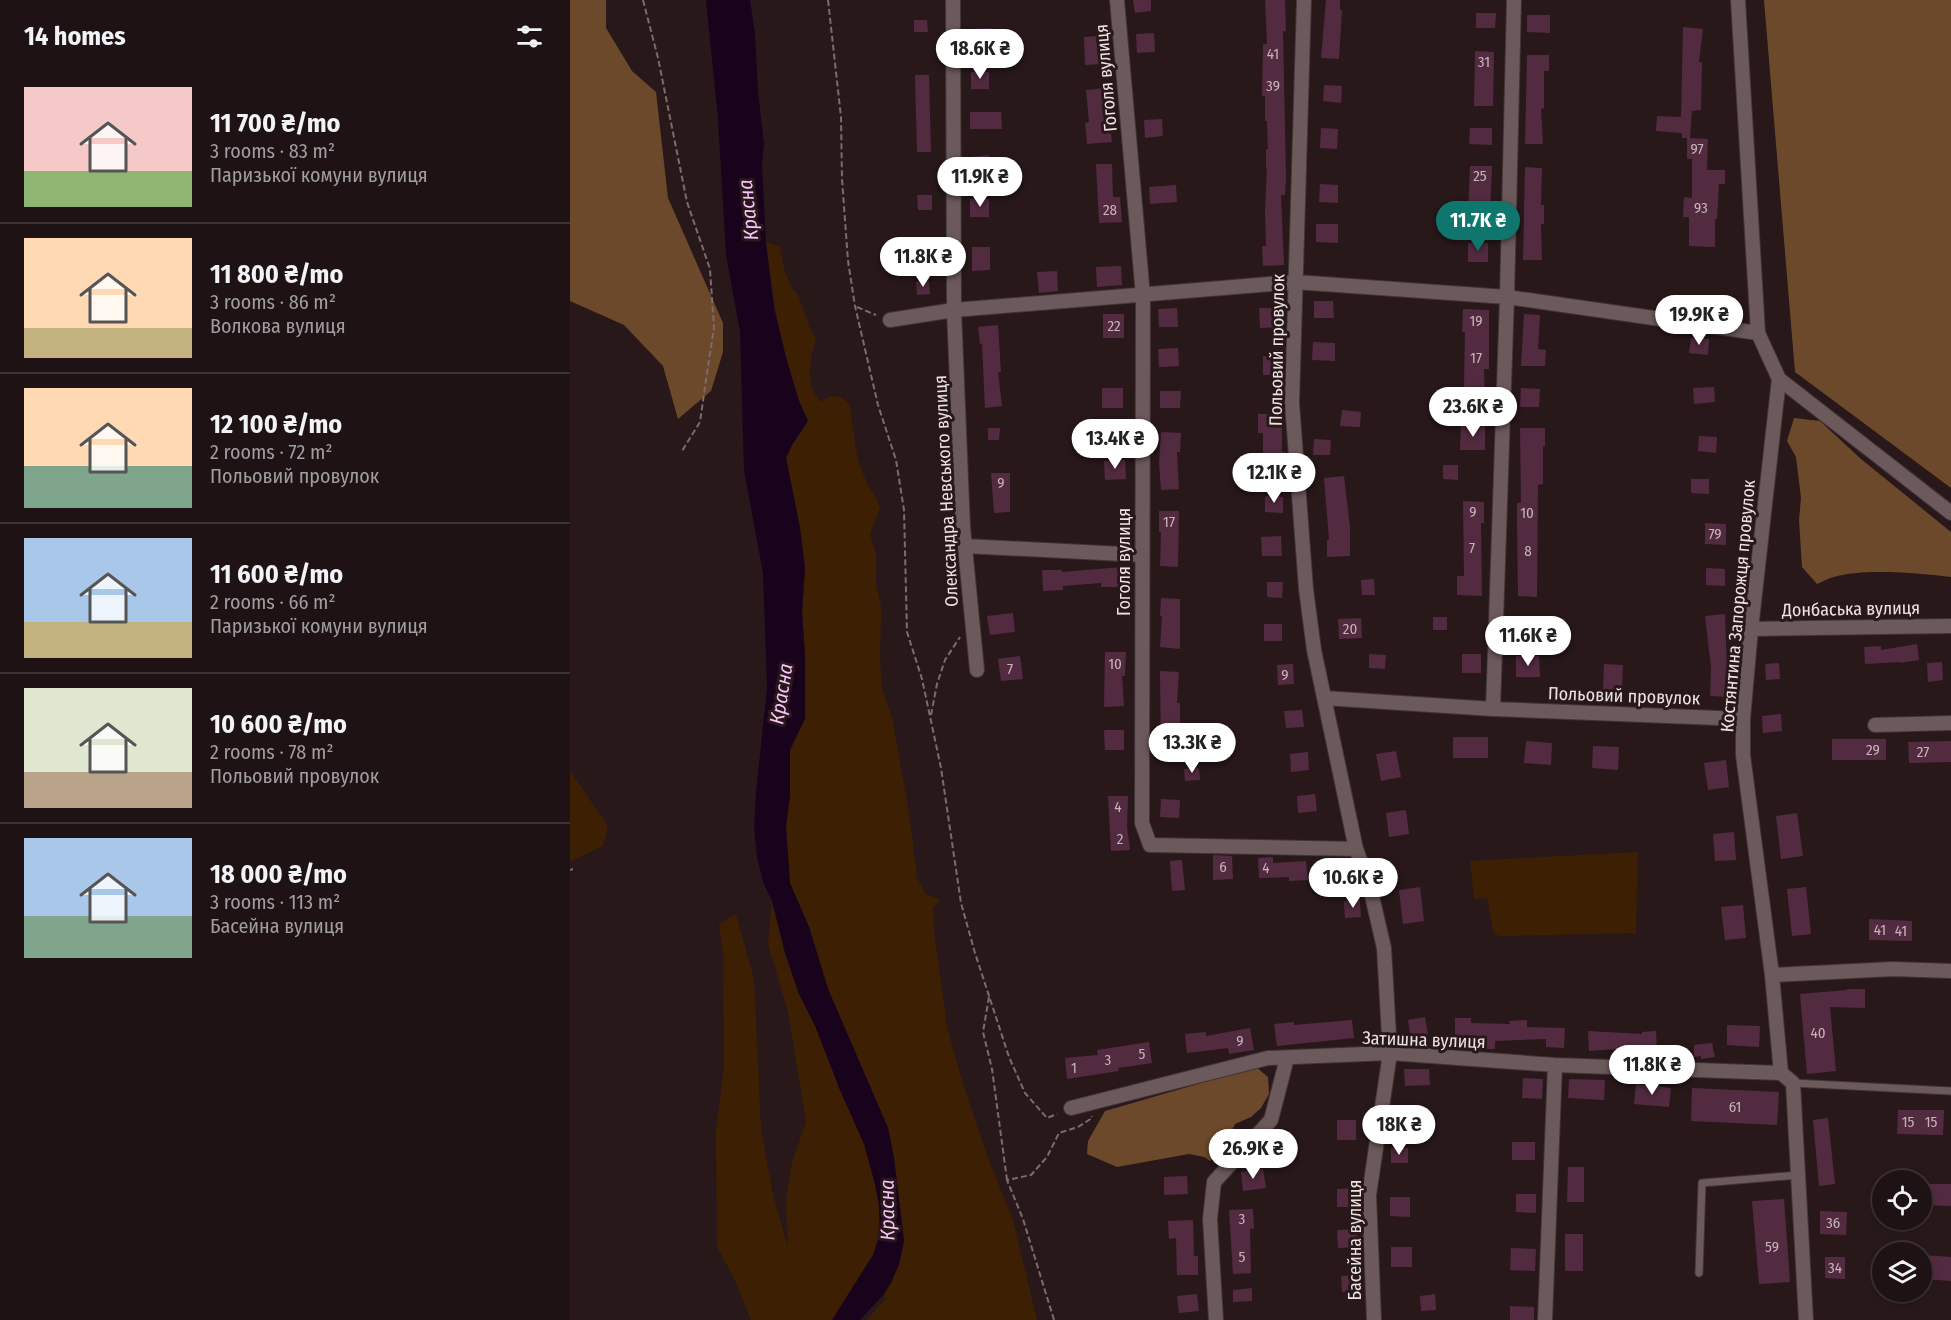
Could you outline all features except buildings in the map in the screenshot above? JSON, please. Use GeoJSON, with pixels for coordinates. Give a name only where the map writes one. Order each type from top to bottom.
{"type":"FeatureCollection","features":[{"type":"Feature","properties":{"kind":"street","name":"Олександра Невського вулиця"},"geometry":{"type":"LineString","coordinates":[[953,0],[954,310],[965,546],[977,670]]}},
{"type":"Feature","properties":{"kind":"street","name":"Гоголя вулиця"},"geometry":{"type":"LineString","coordinates":[[1117,0],[1143,296],[1142,823],[1150,845],[1356,849]]}},
{"type":"Feature","properties":{"kind":"street","name":"Польовий провулок"},"geometry":{"type":"LineString","coordinates":[[1304,0],[1292,403],[1306,589],[1314,650],[1356,849],[1369,883],[1384,948],[1390,1053]]}},
{"type":"Feature","properties":{"kind":"street"},"geometry":{"type":"LineString","coordinates":[[1493,710],[1514,0]]}},
{"type":"Feature","properties":{"kind":"street"},"geometry":{"type":"LineString","coordinates":[[1738,0],[1758,333],[1779,379],[1951,513]]}},
{"type":"Feature","properties":{"kind":"street"},"geometry":{"type":"LineString","coordinates":[[890,320],[954,310],[1295,282],[1507,297],[1758,333]]}},
{"type":"Feature","properties":{"kind":"street","name":"Костянтина Запорожця провулок"},"geometry":{"type":"LineString","coordinates":[[1779,379],[1751,629],[1743,719],[1743,755],[1772,975],[1781,1073]]}},
{"type":"Feature","properties":{"kind":"street"},"geometry":{"type":"LineString","coordinates":[[965,546],[1142,555]]}},
{"type":"Feature","properties":{"kind":"street","name":"Донбаська вулиця"},"geometry":{"type":"LineString","coordinates":[[1751,629],[1951,626]]}},
{"type":"Feature","properties":{"kind":"street","name":"Польовий провулок"},"geometry":{"type":"LineString","coordinates":[[1324,698],[1493,710],[1743,719]]}},
{"type":"Feature","properties":{"kind":"street"},"geometry":{"type":"LineString","coordinates":[[1875,725],[1951,723]]}},
{"type":"Feature","properties":{"kind":"street"},"geometry":{"type":"LineString","coordinates":[[1772,975],[1893,969],[1951,971]]}},
{"type":"Feature","properties":{"kind":"street","name":"Затишна вулиця"},"geometry":{"type":"LineString","coordinates":[[1071,1108],[1268,1058],[1390,1053],[1555,1065],[1781,1073]]}},
{"type":"Feature","properties":{"kind":"street","name":"Басейна вулиця"},"geometry":{"type":"LineString","coordinates":[[1374,1320],[1369,1196],[1390,1053]]}},
{"type":"Feature","properties":{"kind":"street"},"geometry":{"type":"LineString","coordinates":[[1216,1320],[1210,1220],[1215,1182],[1271,1120],[1287,1058]]}},
{"type":"Feature","properties":{"kind":"street"},"geometry":{"type":"LineString","coordinates":[[1545,1320],[1555,1065]]}},
{"type":"Feature","properties":{"kind":"street"},"geometry":{"type":"LineString","coordinates":[[1781,1073],[1793,1083],[1806,1320]]}},
{"type":"Feature","properties":{"kind":"lane"},"geometry":{"type":"LineString","coordinates":[[1793,1083],[1951,1091]]}},
{"type":"Feature","properties":{"kind":"lane"},"geometry":{"type":"LineString","coordinates":[[1699,1273],[1702,1183],[1798,1175]]}},
{"type":"Feature","properties":{"kind":"path"},"geometry":{"type":"LineString","coordinates":[[642,0],[658,58],[687,202],[710,268],[714,328],[700,422],[682,451]]}},
{"type":"Feature","properties":{"kind":"path"},"geometry":{"type":"LineString","coordinates":[[828,0],[841,117],[842,179],[848,261],[855,306],[878,405],[896,460],[904,510],[908,632],[922,679],[940,768],[961,903],[1009,1057],[1025,1093],[1047,1118],[1071,1108]]}},
{"type":"Feature","properties":{"kind":"path"},"geometry":{"type":"LineString","coordinates":[[855,306],[890,320]]}},
{"type":"Feature","properties":{"kind":"path"},"geometry":{"type":"LineString","coordinates":[[930,717],[945,660],[971,616]]}},
{"type":"Feature","properties":{"kind":"path"},"geometry":{"type":"LineString","coordinates":[[989,996],[983,1032],[992,1069],[1007,1180],[1023,1219],[1054,1320]]}},
{"type":"Feature","properties":{"kind":"path"},"geometry":{"type":"LineString","coordinates":[[1007,1180],[1031,1175],[1047,1157],[1059,1133],[1078,1127],[1092,1118],[1091,1102]]}},
{"type":"Feature","properties":{"kind":"shaded area"},"geometry":{"type":"Polygon","coordinates":[[[570,0],[606,0],[606,28],[632,71],[656,92],[668,198],[723,323],[723,352],[711,391],[678,419],[663,366],[624,325],[570,301],[570,0]]]}},
{"type":"Feature","properties":{"kind":"shaded area"},"geometry":{"type":"Polygon","coordinates":[[[1764,0],[1951,0],[1951,488],[1795,372],[1764,0]]]}},
{"type":"Feature","properties":{"kind":"shaded area"},"geometry":{"type":"Polygon","coordinates":[[[766,243],[780,246],[785,272],[799,297],[810,329],[816,338],[810,363],[812,388],[821,402],[830,396],[841,397],[849,404],[858,460],[880,508],[870,534],[876,554],[876,582],[881,607],[882,689],[892,717],[909,812],[917,878],[926,894],[941,900],[933,907],[934,931],[947,1027],[989,1161],[1013,1220],[1037,1320],[867,1320],[886,1298],[884,1294],[899,1265],[904,1241],[888,1128],[828,989],[809,927],[790,883],[786,826],[790,795],[790,752],[805,718],[802,612],[805,568],[800,528],[786,458],[808,420],[785,356],[766,243]]]}},
{"type":"Feature","properties":{"kind":"shaded area"},"geometry":{"type":"Polygon","coordinates":[[[1794,418],[1820,421],[1861,459],[1951,532],[1951,577],[1876,572],[1846,574],[1817,584],[1802,567],[1799,520],[1801,498],[1796,457],[1787,441],[1794,418]]]}},
{"type":"Feature","properties":{"kind":"shaded area"},"geometry":{"type":"Polygon","coordinates":[[[570,771],[608,826],[603,846],[570,862],[570,771]]]}},
{"type":"Feature","properties":{"kind":"shaded area"},"geometry":{"type":"Polygon","coordinates":[[[1638,852],[1636,933],[1499,936],[1493,932],[1487,898],[1474,899],[1470,861],[1638,852]]]}},
{"type":"Feature","properties":{"kind":"shaded area"},"geometry":{"type":"Polygon","coordinates":[[[772,901],[785,953],[799,994],[816,1028],[864,1144],[879,1205],[880,1234],[873,1255],[832,1320],[751,1320],[733,1276],[717,1247],[716,1131],[724,1066],[723,955],[719,924],[736,914],[754,979],[761,1129],[773,1195],[788,1247],[786,1199],[792,1163],[806,1122],[788,1012],[768,944],[772,901]]]}},
{"type":"Feature","properties":{"kind":"shaded area"},"geometry":{"type":"Polygon","coordinates":[[[1256,1067],[1268,1077],[1269,1094],[1261,1108],[1251,1117],[1235,1124],[1224,1147],[1210,1161],[1204,1157],[1189,1154],[1117,1167],[1087,1154],[1088,1141],[1105,1111],[1256,1067]]]}},
{"type":"Feature","properties":{"kind":"water","name":"Красна"},"geometry":{"type":"Polygon","coordinates":[[[706,0],[750,0],[764,144],[762,164],[766,243],[774,308],[799,401],[808,421],[786,458],[800,528],[805,568],[802,612],[805,719],[790,749],[790,795],[786,826],[790,883],[809,927],[828,989],[888,1128],[904,1241],[899,1264],[891,1283],[860,1320],[832,1320],[873,1255],[880,1234],[879,1205],[875,1184],[864,1144],[816,1028],[799,994],[757,857],[754,829],[756,792],[767,688],[763,573],[744,470],[740,331],[726,255],[718,119],[706,0]]]}}]}
